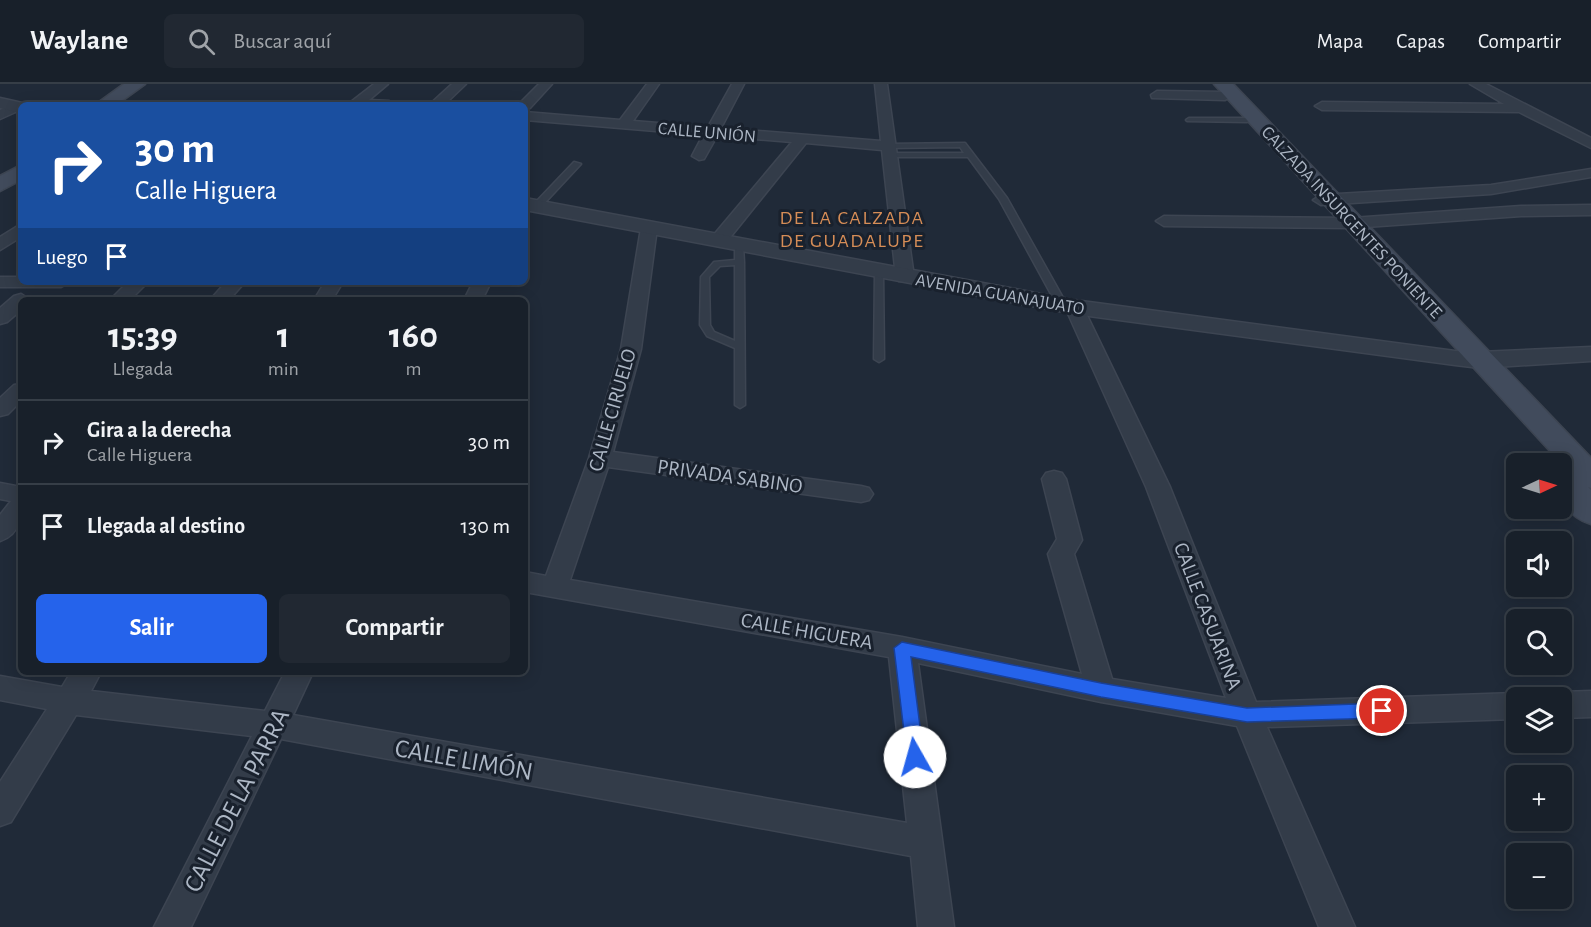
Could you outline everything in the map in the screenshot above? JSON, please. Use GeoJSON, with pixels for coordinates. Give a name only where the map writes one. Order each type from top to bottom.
{"type":"FeatureCollection","features":[{"type":"Feature","properties":{"kind":"main road"},"geometry":{"type":"LineString","coordinates":[[129,98],[150,84]]}},
{"type":"Feature","properties":{"kind":"main road","name":"CALZADA INSURGENTES PONIENTE"},"geometry":{"type":"LineString","coordinates":[[1221,88],[1247,120],[1326,199]]}},
{"type":"Feature","properties":{"kind":"main road","name":"CALZADA INSURGENTES PONIENTE"},"geometry":{"type":"LineString","coordinates":[[1221,88],[1348,222],[1468,359]]}},
{"type":"Feature","properties":{"kind":"main road"},"geometry":{"type":"LineString","coordinates":[[0,174],[18,162]]}},
{"type":"Feature","properties":{"kind":"main road"},"geometry":{"type":"LineString","coordinates":[[0,185],[18,173]]}},
{"type":"Feature","properties":{"kind":"main road"},"geometry":{"type":"LineString","coordinates":[[1468,359],[1540,453]]}},
{"type":"Feature","properties":{"kind":"main road"},"geometry":{"type":"LineString","coordinates":[[1468,359],[1591,477]]}},
{"type":"Feature","properties":{"kind":"main road"},"geometry":{"type":"LineString","coordinates":[[1572,490],[1591,512]]}},
{"type":"Feature","properties":{"kind":"street"},"geometry":{"type":"LineString","coordinates":[[359,102],[382,84]]}},
{"type":"Feature","properties":{"kind":"street"},"geometry":{"type":"LineString","coordinates":[[439,102],[460,84]]}},
{"type":"Feature","properties":{"kind":"street"},"geometry":{"type":"LineString","coordinates":[[528,102],[546,84]]}},
{"type":"Feature","properties":{"kind":"street"},"geometry":{"type":"LineString","coordinates":[[623,125],[653,84]]}},
{"type":"Feature","properties":{"kind":"street"},"geometry":{"type":"LineString","coordinates":[[699,156],[738,84]]}},
{"type":"Feature","properties":{"kind":"street"},"geometry":{"type":"LineString","coordinates":[[881,84],[905,277]]}},
{"type":"Feature","properties":{"kind":"street"},"geometry":{"type":"LineString","coordinates":[[1476,84],[1591,144]]}},
{"type":"Feature","properties":{"kind":"street"},"geometry":{"type":"LineString","coordinates":[[1157,95],[1221,88]]}},
{"type":"Feature","properties":{"kind":"street"},"geometry":{"type":"LineString","coordinates":[[0,115],[12,106]]}},
{"type":"Feature","properties":{"kind":"street"},"geometry":{"type":"LineString","coordinates":[[1322,106],[1522,108]]}},
{"type":"Feature","properties":{"kind":"street","name":"CALLE UNIÓN"},"geometry":{"type":"LineString","coordinates":[[528,116],[889,151]]}},
{"type":"Feature","properties":{"kind":"street"},"geometry":{"type":"LineString","coordinates":[[732,250],[801,141]]}},
{"type":"Feature","properties":{"kind":"street"},"geometry":{"type":"LineString","coordinates":[[1326,199],[1491,190],[1553,183],[1591,173]]}},
{"type":"Feature","properties":{"kind":"street","name":"AVENIDA GUANAJUATO"},"geometry":{"type":"LineString","coordinates":[[531,205],[649,228],[732,250],[879,272],[1068,306],[1468,359],[1591,354]]}},
{"type":"Feature","properties":{"kind":"street"},"geometry":{"type":"LineString","coordinates":[[1164,221],[1348,222],[1521,211],[1591,210]]}},
{"type":"Feature","properties":{"kind":"street","name":"CALLE CIRUELO"},"geometry":{"type":"LineString","coordinates":[[555,586],[600,458],[631,349],[649,228]]}},
{"type":"Feature","properties":{"kind":"street"},"geometry":{"type":"LineString","coordinates":[[0,245],[18,231]]}},
{"type":"Feature","properties":{"kind":"street"},"geometry":{"type":"LineString","coordinates":[[0,282],[18,282]]}},
{"type":"Feature","properties":{"kind":"street"},"geometry":{"type":"LineString","coordinates":[[25,297],[39,285]]}},
{"type":"Feature","properties":{"kind":"street"},"geometry":{"type":"LineString","coordinates":[[122,297],[136,285]]}},
{"type":"Feature","properties":{"kind":"street"},"geometry":{"type":"LineString","coordinates":[[222,297],[233,285]]}},
{"type":"Feature","properties":{"kind":"street"},"geometry":{"type":"LineString","coordinates":[[0,318],[18,303]]}},
{"type":"Feature","properties":{"kind":"street","name":"CALLE CASUARINA"},"geometry":{"type":"LineString","coordinates":[[1068,306],[1158,487],[1247,715],[1337,927]]}},
{"type":"Feature","properties":{"kind":"street"},"geometry":{"type":"LineString","coordinates":[[0,409],[18,393]]}},
{"type":"Feature","properties":{"kind":"street","name":"PRIVADA SABINO"},"geometry":{"type":"LineString","coordinates":[[600,458],[861,494]]}},
{"type":"Feature","properties":{"kind":"street"},"geometry":{"type":"LineString","coordinates":[[1054,479],[1070,540],[1061,554],[1101,690]]}},
{"type":"Feature","properties":{"kind":"street"},"geometry":{"type":"LineString","coordinates":[[0,491],[18,494]]}},
{"type":"Feature","properties":{"kind":"street"},"geometry":{"type":"LineString","coordinates":[[0,532],[18,509]]}},
{"type":"Feature","properties":{"kind":"street","name":"CALLE HIGUERA"},"geometry":{"type":"LineString","coordinates":[[528,582],[902,648],[1101,690],[1247,715],[1506,706]]}},
{"type":"Feature","properties":{"kind":"street"},"geometry":{"type":"LineString","coordinates":[[902,648],[936,927]]}},
{"type":"Feature","properties":{"kind":"street"},"geometry":{"type":"LineString","coordinates":[[0,811],[85,675]]}},
{"type":"Feature","properties":{"kind":"street","name":"CALLE DE LA PARRA"},"geometry":{"type":"LineString","coordinates":[[172,927],[298,675]]}},
{"type":"Feature","properties":{"kind":"street","name":"CALLE LIMÓN"},"geometry":{"type":"LineString","coordinates":[[0,688],[69,701],[274,725],[926,843]]}},
{"type":"Feature","properties":{"kind":"street"},"geometry":{"type":"LineString","coordinates":[[1572,705],[1591,704]]}},
{"type":"Feature","properties":{"kind":"lane"},"geometry":{"type":"LineString","coordinates":[[1189,120],[1247,120]]}},
{"type":"Feature","properties":{"kind":"lane"},"geometry":{"type":"LineString","coordinates":[[889,151],[969,155],[1003,198],[1068,306]]}},
{"type":"Feature","properties":{"kind":"lane"},"geometry":{"type":"LineString","coordinates":[[531,205],[577,164]]}},
{"type":"Feature","properties":{"kind":"lane"},"geometry":{"type":"LineString","coordinates":[[732,250],[705,277],[705,325],[710,334],[740,347]]}},
{"type":"Feature","properties":{"kind":"lane"},"geometry":{"type":"LineString","coordinates":[[732,250],[740,347],[740,405]]}},
{"type":"Feature","properties":{"kind":"lane"},"geometry":{"type":"LineString","coordinates":[[879,272],[879,359]]}},
{"type":"Feature","properties":{"kind":"district","name":"DE LA CALZADA DE GUADALUPE"},"geometry":{"type":"Point","coordinates":[852,228]}},
{"type":"Feature","properties":{"kind":"route"},"geometry":{"type":"LineString","coordinates":[[915,757],[902,648],[1101,690],[1247,715],[1382,711]]}}]}
